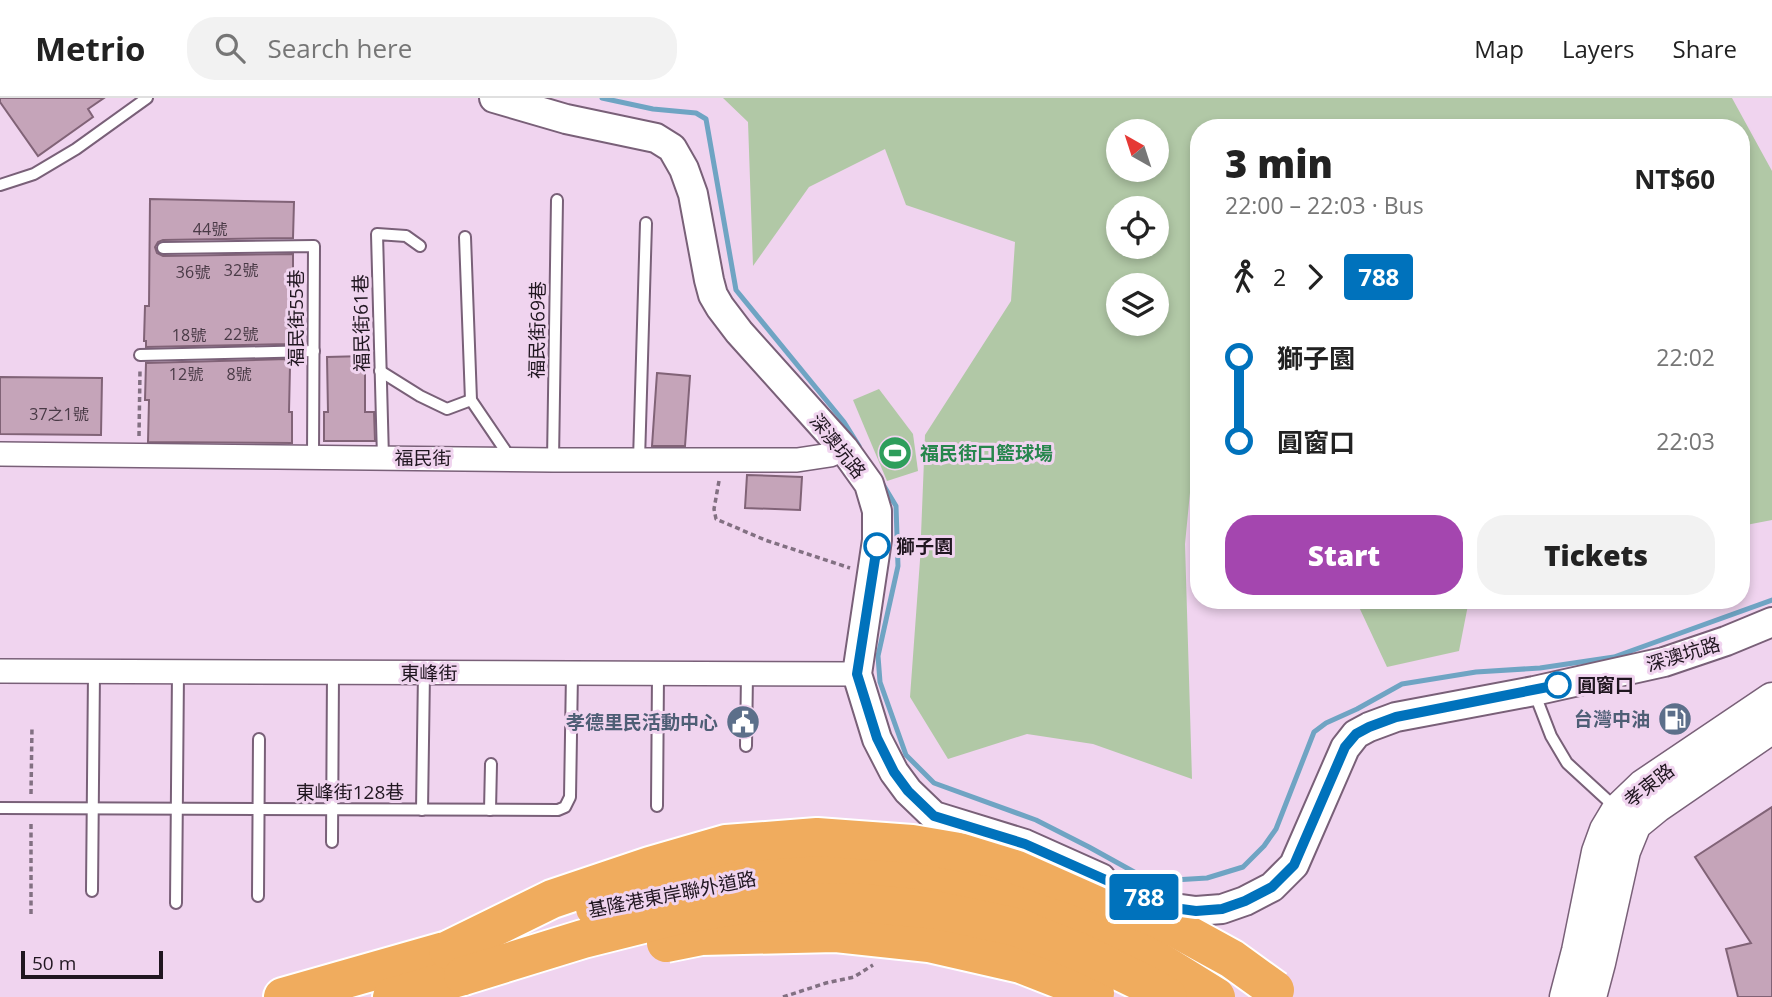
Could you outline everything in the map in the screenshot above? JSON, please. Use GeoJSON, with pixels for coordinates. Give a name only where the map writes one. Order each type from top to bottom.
{"type":"FeatureCollection","features":[{"type":"Feature","properties":{"kind":"highway"},"geometry":{"type":"LineString","coordinates":[[456,963],[552,900],[650,866],[726,844],[817,837],[912,844],[994,858],[1082,888],[1161,920],[1232,959],[1279,993]]}},
{"type":"Feature","properties":{"kind":"highway","name":"基隆港東岸聯外道路"},"geometry":{"type":"LineString","coordinates":[[392,997],[456,963],[579,911],[736,878],[784,875],[870,875],[1015,898],[1054,911],[1137,948],[1216,997]]}},
{"type":"Feature","properties":{"kind":"highway","name":"基隆港東岸聯外道路"},"geometry":{"type":"LineString","coordinates":[[283,997],[583,939],[683,914],[762,902],[863,903],[936,910],[1016,926],[1080,952],[1168,997]]}},
{"type":"Feature","properties":{"kind":"highway"},"geometry":{"type":"LineString","coordinates":[[456,963],[580,958],[701,936],[836,933],[929,943],[1021,964],[1099,995]]}},
{"type":"Feature","properties":{"kind":"main road","name":"孝東路"},"geometry":{"type":"LineString","coordinates":[[1566,997],[1598,852],[1605,830],[1618,810],[1643,786],[1772,699]]}},
{"type":"Feature","properties":{"kind":"main road","name":"孝東路"},"geometry":{"type":"LineString","coordinates":[[1590,997],[1624,851],[1635,824],[1772,727]]}},
{"type":"Feature","properties":{"kind":"street","name":"深澳坑路"},"geometry":{"type":"LineString","coordinates":[[494,98],[566,119],[656,138],[672,148],[684,169],[693,194],[709,280],[720,307],[739,332],[844,449],[869,484],[877,511],[877,540],[857,674],[877,738],[894,772],[908,791],[934,816],[1025,844],[1174,908],[1196,911],[1222,909],[1272,887],[1294,865],[1345,747],[1356,734],[1369,727],[1396,717],[1534,691],[1664,662],[1772,622]]}},
{"type":"Feature","properties":{"kind":"street","name":"福民街"},"geometry":{"type":"LineString","coordinates":[[0,454],[797,460],[830,455],[844,449]]}},
{"type":"Feature","properties":{"kind":"street","name":"東峰街"},"geometry":{"type":"LineString","coordinates":[[0,671],[857,674]]}},
{"type":"Feature","properties":{"kind":"lane"},"geometry":{"type":"LineString","coordinates":[[0,185],[34,174],[76,149],[147,98]]}},
{"type":"Feature","properties":{"kind":"lane","name":"福民街69巷"},"geometry":{"type":"LineString","coordinates":[[552,460],[556,200]]}},
{"type":"Feature","properties":{"kind":"lane"},"geometry":{"type":"LineString","coordinates":[[639,460],[646,223]]}},
{"type":"Feature","properties":{"kind":"lane","name":"福民街61巷"},"geometry":{"type":"LineString","coordinates":[[383,458],[377,234],[406,236],[420,246]]}},
{"type":"Feature","properties":{"kind":"lane"},"geometry":{"type":"LineString","coordinates":[[466,237],[471,400],[511,459]]}},
{"type":"Feature","properties":{"kind":"lane","name":"福民街55巷"},"geometry":{"type":"LineString","coordinates":[[163,248],[314,246],[313,457]]}},
{"type":"Feature","properties":{"kind":"lane"},"geometry":{"type":"LineString","coordinates":[[140,355],[313,351]]}},
{"type":"Feature","properties":{"kind":"lane"},"geometry":{"type":"LineString","coordinates":[[380,371],[447,409],[471,400]]}},
{"type":"Feature","properties":{"kind":"lane"},"geometry":{"type":"LineString","coordinates":[[92,891],[94,672]]}},
{"type":"Feature","properties":{"kind":"lane"},"geometry":{"type":"LineString","coordinates":[[176,903],[178,672]]}},
{"type":"Feature","properties":{"kind":"lane"},"geometry":{"type":"LineString","coordinates":[[332,842],[333,672]]}},
{"type":"Feature","properties":{"kind":"lane"},"geometry":{"type":"LineString","coordinates":[[422,810],[424,673]]}},
{"type":"Feature","properties":{"kind":"lane","name":"東峰街128巷"},"geometry":{"type":"LineString","coordinates":[[0,808],[558,810],[565,807],[570,797],[572,673]]}},
{"type":"Feature","properties":{"kind":"lane"},"geometry":{"type":"LineString","coordinates":[[657,806],[658,674]]}},
{"type":"Feature","properties":{"kind":"lane"},"geometry":{"type":"LineString","coordinates":[[746,746],[747,674]]}},
{"type":"Feature","properties":{"kind":"lane"},"geometry":{"type":"LineString","coordinates":[[1534,691],[1551,736],[1567,763],[1618,810]]}},
{"type":"Feature","properties":{"kind":"lane"},"geometry":{"type":"LineString","coordinates":[[258,896],[259,739]]}},
{"type":"Feature","properties":{"kind":"lane"},"geometry":{"type":"LineString","coordinates":[[490,810],[491,764]]}},
{"type":"Feature","properties":{"kind":"path"},"geometry":{"type":"LineString","coordinates":[[138,455],[140,355]]}},
{"type":"Feature","properties":{"kind":"path"},"geometry":{"type":"LineString","coordinates":[[722,460],[714,509],[716,519],[765,540],[872,576]]}},
{"type":"Feature","properties":{"kind":"green space"},"geometry":{"type":"Polygon","coordinates":[[[723,98],[1732,98],[1744,119],[1190,119],[1190,493],[1185,544],[1192,779],[1093,744],[1027,734],[948,759],[910,697],[920,560],[925,435],[1011,301],[1015,242],[906,205],[885,149],[809,187],[753,266],[748,122],[723,98]]]}},
{"type":"Feature","properties":{"kind":"green space"},"geometry":{"type":"Polygon","coordinates":[[[1750,131],[1772,171],[1772,520],[1750,524],[1750,131]]]}},
{"type":"Feature","properties":{"kind":"green space","name":"福民街口籃球場"},"geometry":{"type":"Polygon","coordinates":[[[879,389],[913,434],[918,471],[887,481],[853,400],[879,389]]]}},
{"type":"Feature","properties":{"kind":"green space"},"geometry":{"type":"Polygon","coordinates":[[[1360,609],[1467,609],[1459,651],[1387,667],[1360,609]]]}},
{"type":"Feature","properties":{"kind":"building"},"geometry":{"type":"Polygon","coordinates":[[[0,98],[104,98],[88,109],[93,117],[38,156],[0,102],[0,98]]]}},
{"type":"Feature","properties":{"kind":"building"},"geometry":{"type":"Polygon","coordinates":[[[150,199],[294,202],[293,238],[163,240],[155,247],[157,253],[163,256],[293,254],[293,297],[289,297],[288,344],[146,347],[144,341],[145,306],[149,306],[150,199]]]}},
{"type":"Feature","properties":{"kind":"building"},"geometry":{"type":"Polygon","coordinates":[[[365,356],[365,412],[374,412],[375,441],[324,441],[324,412],[328,412],[327,357],[365,356]]]}},
{"type":"Feature","properties":{"kind":"building"},"geometry":{"type":"Polygon","coordinates":[[[287,359],[287,366],[290,366],[289,412],[292,412],[292,443],[148,442],[146,363],[287,359]]]}},
{"type":"Feature","properties":{"kind":"building"},"geometry":{"type":"Polygon","coordinates":[[[657,373],[690,376],[685,446],[652,446],[657,373]]]}},
{"type":"Feature","properties":{"kind":"building"},"geometry":{"type":"Polygon","coordinates":[[[0,377],[102,378],[101,435],[0,434],[0,377]]]}},
{"type":"Feature","properties":{"kind":"building"},"geometry":{"type":"Polygon","coordinates":[[[747,475],[802,477],[800,510],[745,508],[747,475]]]}},
{"type":"Feature","properties":{"kind":"building"},"geometry":{"type":"Polygon","coordinates":[[[1772,807],[1772,997],[1738,997],[1726,949],[1751,943],[1695,857],[1772,807]]]}},
{"type":"Feature","properties":{"kind":"waterway"},"geometry":{"type":"LineString","coordinates":[[602,98],[653,109],[696,113],[706,119],[736,290],[844,422],[859,446]]}},
{"type":"Feature","properties":{"kind":"waterway"},"geometry":{"type":"LineString","coordinates":[[881,481],[896,506],[898,566],[878,656],[880,682],[906,755],[934,783],[1036,820],[1145,878],[1207,878],[1243,867],[1276,829],[1314,732],[1326,723],[1402,684],[1476,672],[1540,668],[1614,657],[1747,609]]}},
{"type":"Feature","properties":{"kind":"waterway"},"geometry":{"type":"LineString","coordinates":[[1750,608],[1772,600]]}},
{"type":"Feature","properties":{"kind":"bus line","name":"788"},"geometry":{"type":"LineString","coordinates":[[877,546],[857,674],[877,738],[894,772],[908,791],[934,816],[1025,844],[1174,908],[1196,911],[1222,909],[1272,887],[1294,865],[1345,747],[1356,734],[1396,717],[1558,685]]}},
{"type":"Feature","properties":{"kind":"place","name":"福民街口籃球場"},"geometry":{"type":"Point","coordinates":[895,453]}},
{"type":"Feature","properties":{"kind":"place","name":"獅子園"},"geometry":{"type":"Point","coordinates":[877,546]}},
{"type":"Feature","properties":{"kind":"place","name":"圓窗口"},"geometry":{"type":"Point","coordinates":[1558,685]}},
{"type":"Feature","properties":{"kind":"place","name":"台灣中油"},"geometry":{"type":"Point","coordinates":[1675,719]}},
{"type":"Feature","properties":{"kind":"place","name":"孝德里民活動中心"},"geometry":{"type":"Point","coordinates":[743,722]}}]}
